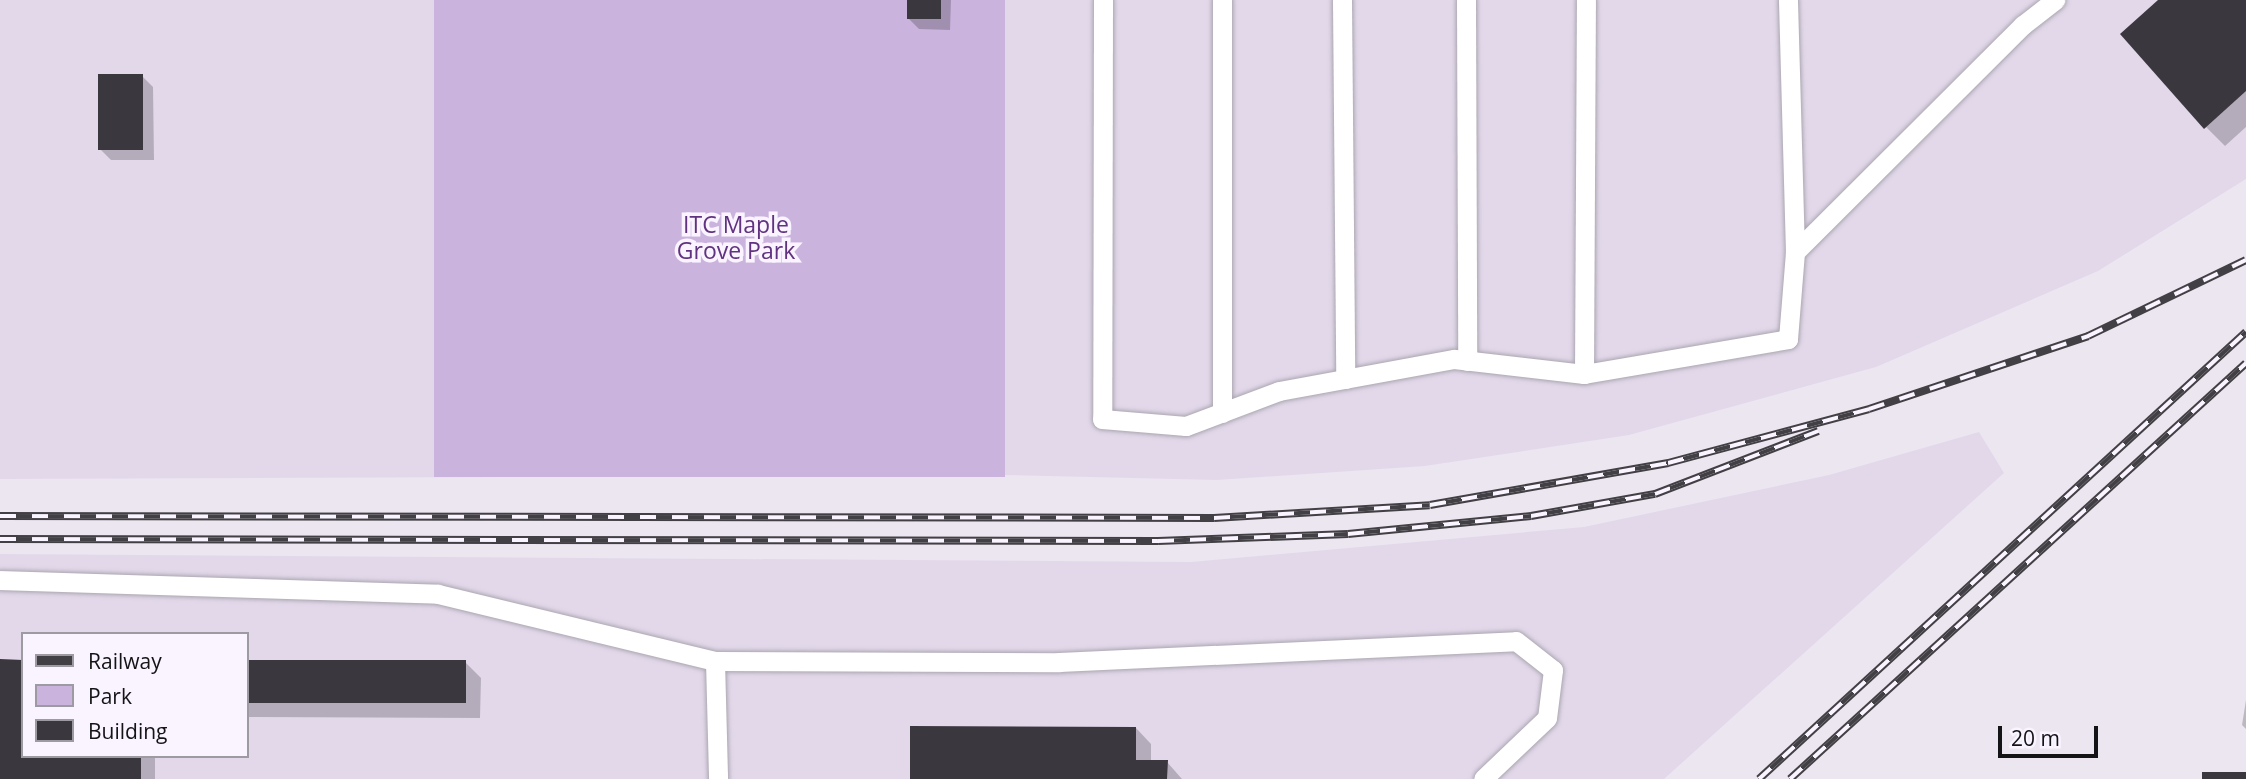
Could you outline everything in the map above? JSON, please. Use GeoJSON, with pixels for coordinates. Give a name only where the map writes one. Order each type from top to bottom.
{"type":"FeatureCollection","features":[{"type":"Feature","properties":{"kind":"lane"},"geometry":{"type":"LineString","coordinates":[[1103,0],[1102,419],[1186,426],[1279,391],[1467,360],[1584,374],[1788,339],[1795,252],[1788,0]]}},
{"type":"Feature","properties":{"kind":"lane"},"geometry":{"type":"LineString","coordinates":[[1222,0],[1222,412]]}},
{"type":"Feature","properties":{"kind":"lane"},"geometry":{"type":"LineString","coordinates":[[1342,0],[1345,379]]}},
{"type":"Feature","properties":{"kind":"lane"},"geometry":{"type":"LineString","coordinates":[[1466,0],[1467,360]]}},
{"type":"Feature","properties":{"kind":"lane"},"geometry":{"type":"LineString","coordinates":[[1584,374],[1586,0]]}},
{"type":"Feature","properties":{"kind":"lane"},"geometry":{"type":"LineString","coordinates":[[1795,252],[2023,25],[2055,0]]}},
{"type":"Feature","properties":{"kind":"lane"},"geometry":{"type":"LineString","coordinates":[[0,580],[438,594],[715,661],[1059,662],[1516,641],[1553,670],[1548,718],[1483,779]]}},
{"type":"Feature","properties":{"kind":"lane"},"geometry":{"type":"LineString","coordinates":[[715,661],[718,779]]}},
{"type":"Feature","properties":{"kind":"shaded area"},"geometry":{"type":"Polygon","coordinates":[[[0,0],[2246,0],[2246,179],[2098,271],[1876,367],[1629,435],[1425,466],[1217,480],[1002,475],[0,479],[0,0]]]}},
{"type":"Feature","properties":{"kind":"shaded area"},"geometry":{"type":"Polygon","coordinates":[[[1979,432],[2004,473],[1664,779],[0,779],[0,554],[1191,562],[1584,527],[1829,475],[1979,432]]]}},
{"type":"Feature","properties":{"kind":"green space","name":"ITC Maple Grove Park"},"geometry":{"type":"Polygon","coordinates":[[[434,0],[1005,0],[1005,477],[434,477],[434,0]]]}},
{"type":"Feature","properties":{"kind":"building"},"geometry":{"type":"Polygon","coordinates":[[[907,0],[941,0],[941,19],[907,19],[907,0]]]}},
{"type":"Feature","properties":{"kind":"building"},"geometry":{"type":"Polygon","coordinates":[[[2158,0],[2246,0],[2246,91],[2204,129],[2120,34],[2158,0]]]}},
{"type":"Feature","properties":{"kind":"building"},"geometry":{"type":"Polygon","coordinates":[[[98,74],[143,74],[143,150],[98,150],[98,74]]]}},
{"type":"Feature","properties":{"kind":"building"},"geometry":{"type":"Polygon","coordinates":[[[0,659],[21,660],[21,758],[141,758],[141,779],[0,779],[0,659]]]}},
{"type":"Feature","properties":{"kind":"building"},"geometry":{"type":"Polygon","coordinates":[[[248,660],[466,660],[466,703],[248,703],[248,660]]]}},
{"type":"Feature","properties":{"kind":"building"},"geometry":{"type":"Polygon","coordinates":[[[910,726],[1136,727],[1136,760],[1168,760],[1167,779],[910,779],[910,726]]]}},
{"type":"Feature","properties":{"kind":"building"},"geometry":{"type":"Polygon","coordinates":[[[2202,772],[2246,772],[2246,779],[2202,779],[2202,772]]]}},
{"type":"Feature","properties":{"kind":"railway"},"geometry":{"type":"LineString","coordinates":[[0,516],[1214,518],[1430,505],[1668,463],[1869,409],[2088,336],[2246,260]]}},
{"type":"Feature","properties":{"kind":"railway"},"geometry":{"type":"LineString","coordinates":[[1759,779],[2246,332]]}},
{"type":"Feature","properties":{"kind":"railway"},"geometry":{"type":"LineString","coordinates":[[1790,779],[2246,363]]}},
{"type":"Feature","properties":{"kind":"railway"},"geometry":{"type":"LineString","coordinates":[[0,539],[1158,541],[1348,534],[1531,516],[1655,494],[1818,431]]}}]}
